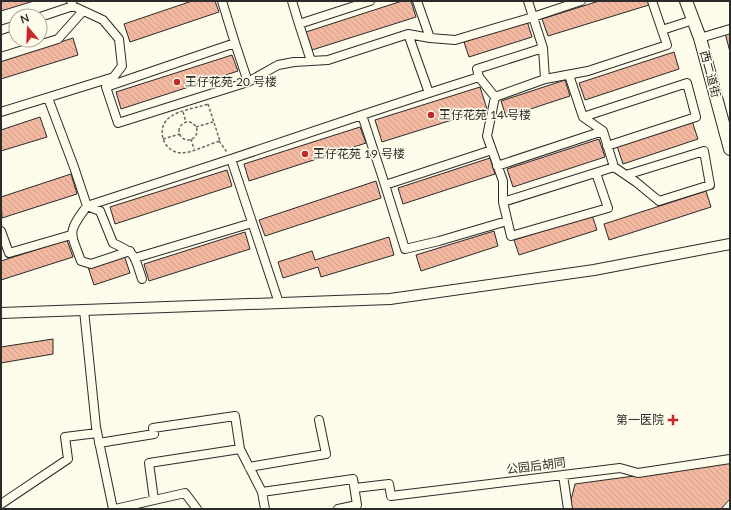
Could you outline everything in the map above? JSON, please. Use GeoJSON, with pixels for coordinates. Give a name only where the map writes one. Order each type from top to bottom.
{"type":"FeatureCollection","features":[{"type":"Feature","properties":{"kind":"main road","name":"西二道街"},"geometry":{"type":"LineString","coordinates":[[686,1],[700,38],[730,149]]}},
{"type":"Feature","properties":{"kind":"street"},"geometry":{"type":"LineString","coordinates":[[222,1],[248,82]]}},
{"type":"Feature","properties":{"kind":"street"},"geometry":{"type":"LineString","coordinates":[[292,1],[311,61]]}},
{"type":"Feature","properties":{"kind":"street"},"geometry":{"type":"LineString","coordinates":[[299,24],[370,1]]}},
{"type":"Feature","properties":{"kind":"street"},"geometry":{"type":"LineString","coordinates":[[418,1],[430,38]]}},
{"type":"Feature","properties":{"kind":"street"},"geometry":{"type":"LineString","coordinates":[[528,1],[543,48],[545,79]]}},
{"type":"Feature","properties":{"kind":"street"},"geometry":{"type":"LineString","coordinates":[[106,87],[118,123],[248,82],[278,65],[328,60],[408,34],[455,40],[581,1]]}},
{"type":"Feature","properties":{"kind":"street"},"geometry":{"type":"LineString","coordinates":[[496,97],[545,79],[588,72],[667,45],[652,1]]}},
{"type":"Feature","properties":{"kind":"street"},"geometry":{"type":"LineString","coordinates":[[48,14],[72,4],[103,20],[119,39],[122,66],[106,87]]}},
{"type":"Feature","properties":{"kind":"street"},"geometry":{"type":"LineString","coordinates":[[1,57],[58,39],[83,11]]}},
{"type":"Feature","properties":{"kind":"street"},"geometry":{"type":"LineString","coordinates":[[662,30],[693,20]]}},
{"type":"Feature","properties":{"kind":"street"},"geometry":{"type":"LineString","coordinates":[[700,38],[730,29]]}},
{"type":"Feature","properties":{"kind":"street"},"geometry":{"type":"LineString","coordinates":[[408,34],[429,93]]}},
{"type":"Feature","properties":{"kind":"street"},"geometry":{"type":"LineString","coordinates":[[106,87],[235,43]]}},
{"type":"Feature","properties":{"kind":"street"},"geometry":{"type":"LineString","coordinates":[[496,97],[479,77],[477,70],[543,48]]}},
{"type":"Feature","properties":{"kind":"street"},"geometry":{"type":"LineString","coordinates":[[569,75],[583,117],[602,132],[614,167],[658,201],[710,185],[704,151],[626,175]]}},
{"type":"Feature","properties":{"kind":"street"},"geometry":{"type":"LineString","coordinates":[[1,112],[114,77]]}},
{"type":"Feature","properties":{"kind":"street"},"geometry":{"type":"LineString","coordinates":[[130,251],[90,264],[81,261],[71,235],[73,225],[87,206],[479,77]]}},
{"type":"Feature","properties":{"kind":"street"},"geometry":{"type":"LineString","coordinates":[[583,117],[687,83],[696,117],[607,146]]}},
{"type":"Feature","properties":{"kind":"street"},"geometry":{"type":"LineString","coordinates":[[496,97],[487,136],[502,181],[503,202],[511,236],[608,208],[596,173]]}},
{"type":"Feature","properties":{"kind":"street"},"geometry":{"type":"LineString","coordinates":[[48,98],[87,206]]}},
{"type":"Feature","properties":{"kind":"street"},"geometry":{"type":"LineString","coordinates":[[362,116],[405,249],[439,241],[507,221]]}},
{"type":"Feature","properties":{"kind":"street"},"geometry":{"type":"LineString","coordinates":[[497,166],[602,132]]}},
{"type":"Feature","properties":{"kind":"street"},"geometry":{"type":"LineString","coordinates":[[385,185],[492,150]]}},
{"type":"Feature","properties":{"kind":"street"},"geometry":{"type":"LineString","coordinates":[[231,159],[279,303]]}},
{"type":"Feature","properties":{"kind":"street"},"geometry":{"type":"LineString","coordinates":[[503,202],[614,167]]}},
{"type":"Feature","properties":{"kind":"street"},"geometry":{"type":"LineString","coordinates":[[87,206],[100,211],[113,243],[130,251],[135,258],[142,279]]}},
{"type":"Feature","properties":{"kind":"street"},"geometry":{"type":"LineString","coordinates":[[135,258],[252,223]]}},
{"type":"Feature","properties":{"kind":"street"},"geometry":{"type":"LineString","coordinates":[[1,231],[5,254],[71,235]]}},
{"type":"Feature","properties":{"kind":"street"},"geometry":{"type":"LineString","coordinates":[[1,313],[390,300],[594,270],[730,244]]}},
{"type":"Feature","properties":{"kind":"street"},"geometry":{"type":"LineString","coordinates":[[84,310],[97,433],[116,509],[185,493],[197,509]]}},
{"type":"Feature","properties":{"kind":"street"},"geometry":{"type":"LineString","coordinates":[[99,443],[154,434],[153,428],[235,416],[240,449],[262,492],[264,509]]}},
{"type":"Feature","properties":{"kind":"street"},"geometry":{"type":"LineString","coordinates":[[249,467],[326,454],[319,420]]}},
{"type":"Feature","properties":{"kind":"street"},"geometry":{"type":"LineString","coordinates":[[1,504],[68,459],[65,437],[97,433]]}},
{"type":"Feature","properties":{"kind":"street"},"geometry":{"type":"LineString","coordinates":[[154,500],[149,463],[240,449]]}},
{"type":"Feature","properties":{"kind":"street","name":"公园后胡同"},"geometry":{"type":"LineString","coordinates":[[355,488],[390,484],[391,496],[620,468],[638,473],[730,459]]}},
{"type":"Feature","properties":{"kind":"street"},"geometry":{"type":"LineString","coordinates":[[563,475],[568,509]]}},
{"type":"Feature","properties":{"kind":"street"},"geometry":{"type":"LineString","coordinates":[[262,492],[354,479],[357,505],[338,509]]}},
{"type":"Feature","properties":{"kind":"path"},"geometry":{"type":"LineString","coordinates":[[180,103],[186,122]]}},
{"type":"Feature","properties":{"kind":"path"},"geometry":{"type":"LineString","coordinates":[[219,141],[195,150],[178,153],[167,146],[163,139],[162,129],[165,123],[174,115],[208,104],[219,141],[231,159]]}},
{"type":"Feature","properties":{"kind":"path"},"geometry":{"type":"LineString","coordinates":[[186,122],[191,122],[196,127],[197,134],[191,139],[184,139],[180,134],[180,126],[186,122]]}},
{"type":"Feature","properties":{"kind":"path"},"geometry":{"type":"LineString","coordinates":[[196,127],[214,122]]}},
{"type":"Feature","properties":{"kind":"path"},"geometry":{"type":"LineString","coordinates":[[163,139],[180,134]]}},
{"type":"Feature","properties":{"kind":"path"},"geometry":{"type":"LineString","coordinates":[[191,139],[195,150]]}},
{"type":"Feature","properties":{"kind":"building"},"geometry":{"type":"Polygon","coordinates":[[[1,1],[34,1],[8,8],[1,11],[1,1]]]}},
{"type":"Feature","properties":{"kind":"building"},"geometry":{"type":"Polygon","coordinates":[[[192,1],[215,1],[219,12],[130,42],[124,24],[192,1]]]}},
{"type":"Feature","properties":{"kind":"building"},"geometry":{"type":"Polygon","coordinates":[[[402,1],[411,1],[416,17],[312,50],[306,32],[402,1]]]}},
{"type":"Feature","properties":{"kind":"building"},"geometry":{"type":"Polygon","coordinates":[[[599,1],[648,1],[649,5],[548,36],[542,19],[599,1]]]}},
{"type":"Feature","properties":{"kind":"building"},"geometry":{"type":"Polygon","coordinates":[[[527,21],[532,37],[469,57],[464,42],[527,21]]]}},
{"type":"Feature","properties":{"kind":"building"},"geometry":{"type":"Polygon","coordinates":[[[730,32],[730,52],[725,33],[730,32]]]}},
{"type":"Feature","properties":{"kind":"building"},"geometry":{"type":"Polygon","coordinates":[[[73,38],[78,55],[1,79],[1,61],[42,48],[48,48],[48,46],[73,38]]]}},
{"type":"Feature","properties":{"kind":"building"},"geometry":{"type":"Polygon","coordinates":[[[674,52],[679,69],[585,100],[579,83],[674,52]]]}},
{"type":"Feature","properties":{"kind":"building","name":"王仔花苑 20 号楼"},"geometry":{"type":"Polygon","coordinates":[[[232,55],[238,71],[121,109],[116,92],[232,55]]]}},
{"type":"Feature","properties":{"kind":"building"},"geometry":{"type":"Polygon","coordinates":[[[565,80],[570,96],[506,117],[501,101],[565,80]]]}},
{"type":"Feature","properties":{"kind":"building","name":"王仔花苑 14 号楼"},"geometry":{"type":"Polygon","coordinates":[[[480,87],[487,109],[382,142],[375,120],[480,87]]]}},
{"type":"Feature","properties":{"kind":"building"},"geometry":{"type":"Polygon","coordinates":[[[40,117],[47,137],[1,151],[1,130],[40,117]]]}},
{"type":"Feature","properties":{"kind":"building"},"geometry":{"type":"Polygon","coordinates":[[[692,121],[698,139],[623,164],[617,146],[692,121]]]}},
{"type":"Feature","properties":{"kind":"building","name":"王仔花苑 19 号楼"},"geometry":{"type":"Polygon","coordinates":[[[360,127],[366,143],[249,181],[244,164],[360,127]]]}},
{"type":"Feature","properties":{"kind":"building"},"geometry":{"type":"Polygon","coordinates":[[[599,139],[605,157],[513,187],[507,169],[599,139]]]}},
{"type":"Feature","properties":{"kind":"building"},"geometry":{"type":"Polygon","coordinates":[[[490,158],[495,174],[403,204],[398,188],[490,158]]]}},
{"type":"Feature","properties":{"kind":"building"},"geometry":{"type":"Polygon","coordinates":[[[227,170],[232,186],[115,224],[110,207],[227,170]]]}},
{"type":"Feature","properties":{"kind":"building"},"geometry":{"type":"Polygon","coordinates":[[[71,174],[77,194],[2,218],[1,197],[71,174]]]}},
{"type":"Feature","properties":{"kind":"building"},"geometry":{"type":"Polygon","coordinates":[[[376,181],[381,198],[265,236],[259,220],[376,181]]]}},
{"type":"Feature","properties":{"kind":"building"},"geometry":{"type":"Polygon","coordinates":[[[706,191],[711,207],[609,240],[604,224],[706,191]]]}},
{"type":"Feature","properties":{"kind":"building"},"geometry":{"type":"Polygon","coordinates":[[[592,215],[597,230],[519,255],[514,240],[592,215]]]}},
{"type":"Feature","properties":{"kind":"building"},"geometry":{"type":"Polygon","coordinates":[[[494,231],[498,246],[421,271],[416,255],[494,231]]]}},
{"type":"Feature","properties":{"kind":"building"},"geometry":{"type":"Polygon","coordinates":[[[245,232],[250,249],[149,281],[144,264],[245,232]]]}},
{"type":"Feature","properties":{"kind":"building"},"geometry":{"type":"Polygon","coordinates":[[[389,237],[394,255],[321,277],[318,267],[283,278],[278,262],[312,251],[315,260],[389,237]]]}},
{"type":"Feature","properties":{"kind":"building"},"geometry":{"type":"Polygon","coordinates":[[[67,240],[73,257],[1,280],[1,261],[67,240]]]}},
{"type":"Feature","properties":{"kind":"building"},"geometry":{"type":"Polygon","coordinates":[[[124,255],[130,273],[94,285],[88,267],[124,255]]]}},
{"type":"Feature","properties":{"kind":"building"},"geometry":{"type":"Polygon","coordinates":[[[53,339],[53,354],[1,363],[1,347],[53,339]]]}},
{"type":"Feature","properties":{"kind":"building"},"geometry":{"type":"Polygon","coordinates":[[[730,463],[730,499],[721,509],[570,509],[575,484],[730,463]]]}},
{"type":"Feature","properties":{"kind":"place","name":"王仔花苑 20 号楼"},"geometry":{"type":"Point","coordinates":[177,82]}},
{"type":"Feature","properties":{"kind":"place","name":"王仔花苑 14 号楼"},"geometry":{"type":"Point","coordinates":[431,115]}},
{"type":"Feature","properties":{"kind":"place","name":"王仔花苑 19 号楼"},"geometry":{"type":"Point","coordinates":[305,154]}},
{"type":"Feature","properties":{"kind":"place","name":"第一医院"},"geometry":{"type":"Point","coordinates":[673,420]}}]}
